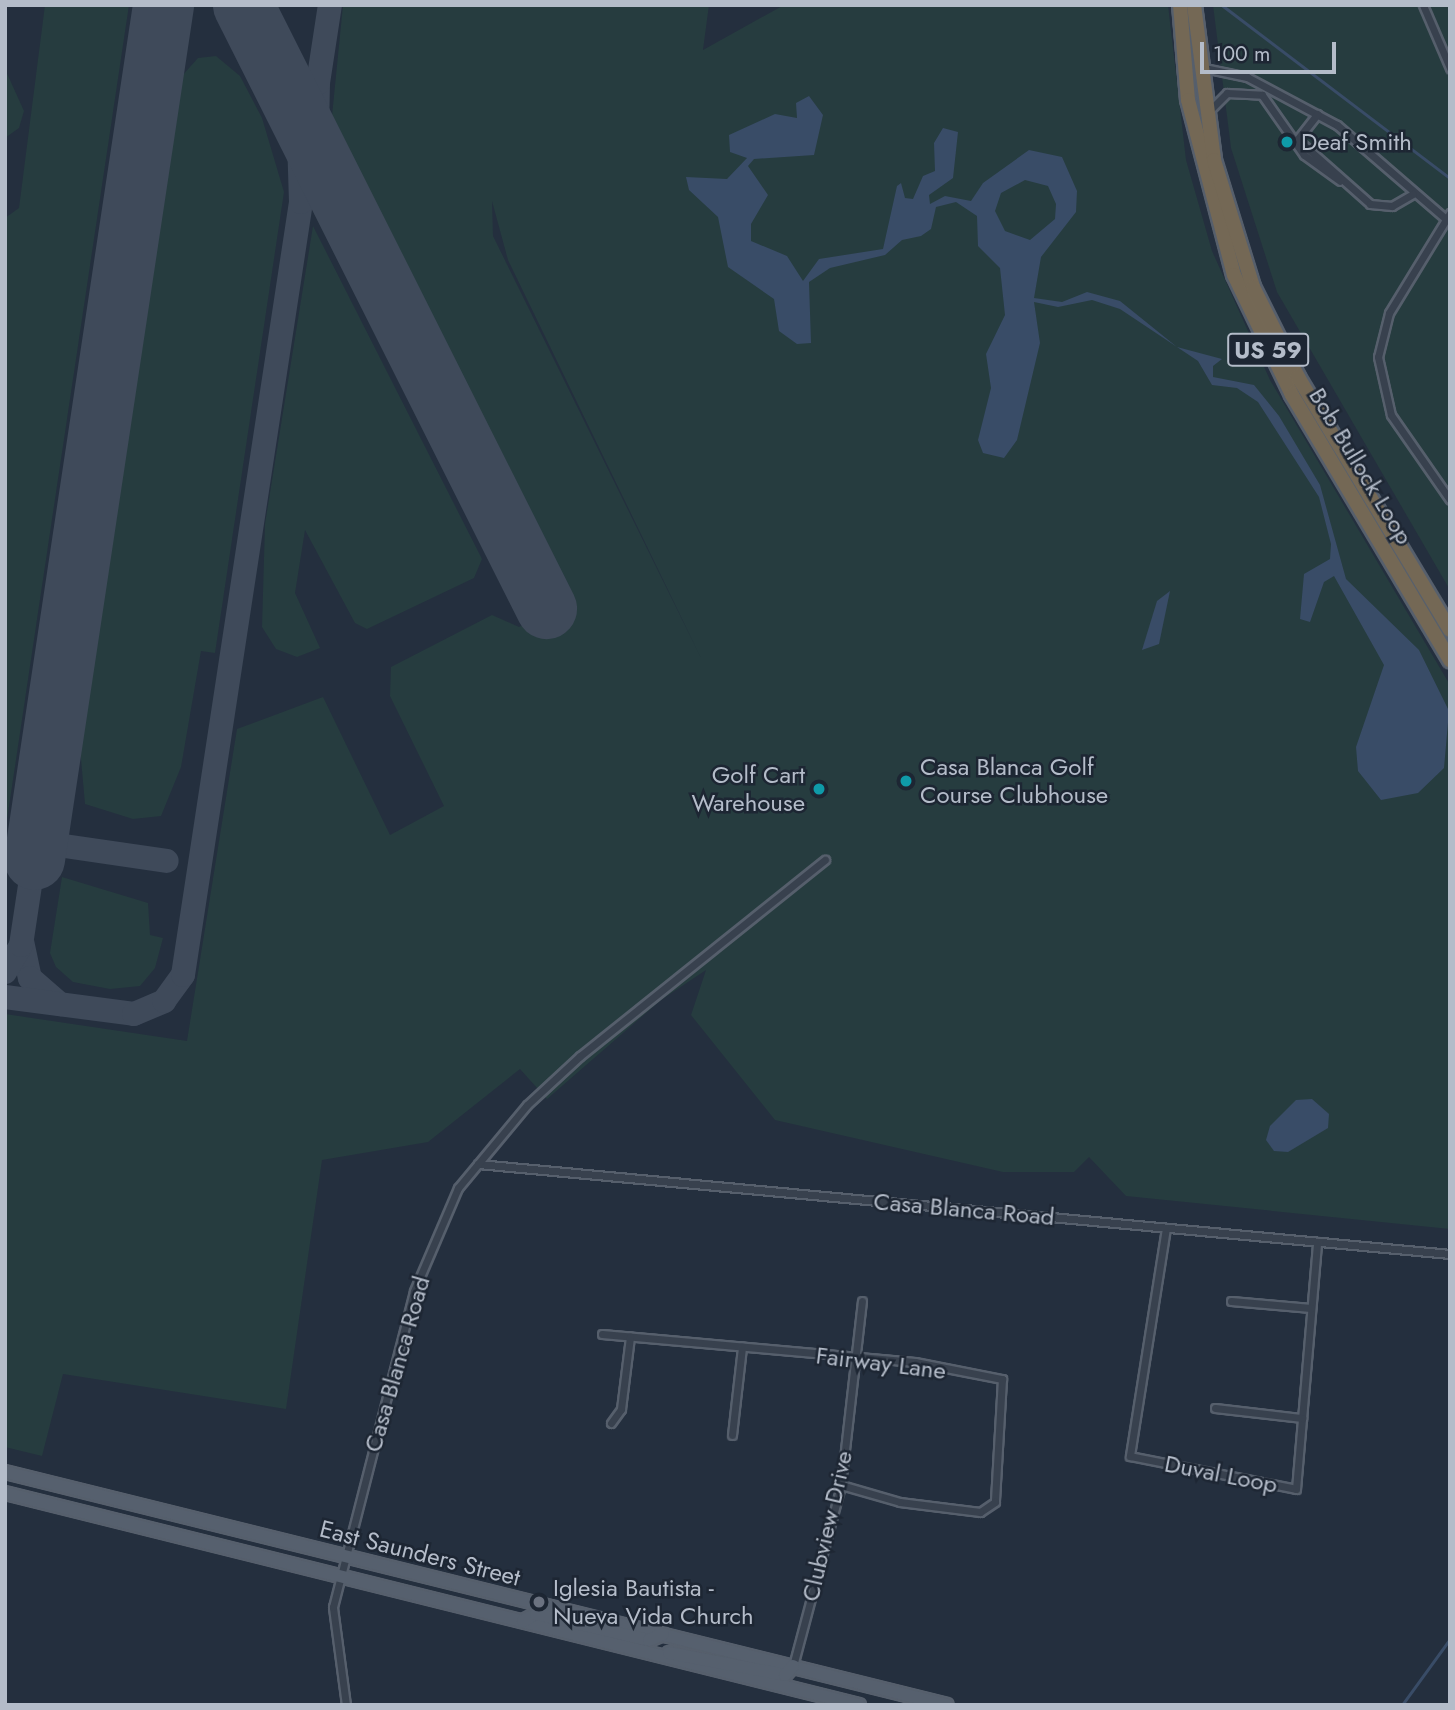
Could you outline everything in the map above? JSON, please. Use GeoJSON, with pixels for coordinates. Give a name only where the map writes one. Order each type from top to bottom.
{"type":"FeatureCollection","features":[{"type":"Feature","properties":{"kind":"highway","name":"Bob Bullock Loop"},"geometry":{"type":"LineString","coordinates":[[1180,5],[1188,100],[1234,275],[1287,386],[1450,660]]}},
{"type":"Feature","properties":{"kind":"highway","name":"Bob Bullock Loop"},"geometry":{"type":"LineString","coordinates":[[1194,5],[1207,124],[1231,224],[1267,318],[1450,630]]}},
{"type":"Feature","properties":{"kind":"main road","name":"East Saunders Street"},"geometry":{"type":"LineString","coordinates":[[5,1472],[947,1705]]}},
{"type":"Feature","properties":{"kind":"main road","name":"East Saunders Street"},"geometry":{"type":"LineString","coordinates":[[5,1493],[859,1705]]}},
{"type":"Feature","properties":{"kind":"main road"},"geometry":{"type":"LineString","coordinates":[[523,1621],[536,1614],[649,1640],[663,1634]]}},
{"type":"Feature","properties":{"kind":"main road"},"geometry":{"type":"LineString","coordinates":[[654,1654],[703,1655],[785,1675],[793,1667]]}},
{"type":"Feature","properties":{"kind":"street"},"geometry":{"type":"LineString","coordinates":[[1423,5],[1450,68]]}},
{"type":"Feature","properties":{"kind":"street"},"geometry":{"type":"LineString","coordinates":[[1198,60],[1211,73],[1247,77],[1348,133],[1413,194],[1448,216],[1389,313],[1378,357],[1391,415],[1450,500]]}},
{"type":"Feature","properties":{"kind":"street"},"geometry":{"type":"LineString","coordinates":[[1207,124],[1219,96],[1253,92],[1340,181],[1377,206],[1396,205],[1413,194]]}},
{"type":"Feature","properties":{"kind":"street"},"geometry":{"type":"LineString","coordinates":[[1297,140],[1317,114]]}},
{"type":"Feature","properties":{"kind":"street","name":"Casa Blanca Road"},"geometry":{"type":"LineString","coordinates":[[346,1705],[331,1618],[414,1291],[458,1188],[580,1056],[825,860]]}},
{"type":"Feature","properties":{"kind":"street","name":"Casa Blanca Road"},"geometry":{"type":"LineString","coordinates":[[478,1164],[1450,1254]]}},
{"type":"Feature","properties":{"kind":"street","name":"Duval Loop"},"geometry":{"type":"LineString","coordinates":[[1166,1227],[1130,1456],[1296,1489],[1317,1242]]}},
{"type":"Feature","properties":{"kind":"street","name":"Clubview Drive"},"geometry":{"type":"LineString","coordinates":[[793,1667],[841,1485],[862,1301]]}},
{"type":"Feature","properties":{"kind":"street"},"geometry":{"type":"LineString","coordinates":[[1231,1301],[1311,1308]]}},
{"type":"Feature","properties":{"kind":"street","name":"Fairway Lane"},"geometry":{"type":"LineString","coordinates":[[602,1334],[857,1359],[915,1362],[1002,1379],[995,1502],[980,1511],[900,1502],[841,1485]]}},
{"type":"Feature","properties":{"kind":"street"},"geometry":{"type":"LineString","coordinates":[[611,1423],[621,1409],[630,1337]]}},
{"type":"Feature","properties":{"kind":"street"},"geometry":{"type":"LineString","coordinates":[[732,1436],[742,1347]]}},
{"type":"Feature","properties":{"kind":"street"},"geometry":{"type":"LineString","coordinates":[[1215,1408],[1302,1418]]}},
{"type":"Feature","properties":{"kind":"green space"},"geometry":{"type":"Polygon","coordinates":[[[45,5],[129,5],[5,833],[5,218],[19,208],[45,5]]]}},
{"type":"Feature","properties":{"kind":"green space"},"geometry":{"type":"Polygon","coordinates":[[[343,5],[709,5],[703,50],[784,5],[1168,5],[1186,160],[1212,251],[1270,380],[1450,685],[1450,1229],[1126,1196],[1089,1157],[1074,1172],[1003,1172],[775,1120],[691,1015],[706,970],[661,1000],[547,1099],[520,1069],[428,1142],[322,1160],[286,1409],[63,1374],[42,1456],[5,1447],[5,1014],[187,1041],[237,729],[323,697],[390,835],[444,806],[390,696],[391,667],[492,615],[519,627],[573,599],[332,116],[343,5]],[[492,201],[493,236],[702,660],[508,260],[492,201]]]}},
{"type":"Feature","properties":{"kind":"green space"},"geometry":{"type":"Polygon","coordinates":[[[1213,5],[1450,5],[1450,590],[1277,292],[1231,148],[1213,5]]]}},
{"type":"Feature","properties":{"kind":"green space"},"geometry":{"type":"Polygon","coordinates":[[[216,56],[240,76],[262,118],[284,192],[215,653],[201,651],[181,767],[161,816],[133,819],[85,804],[80,748],[181,77],[198,58],[216,56]]]}},
{"type":"Feature","properties":{"kind":"green space"},"geometry":{"type":"Polygon","coordinates":[[[5,69],[24,111],[19,128],[5,138],[5,69]]]}},
{"type":"Feature","properties":{"kind":"green space"},"geometry":{"type":"Polygon","coordinates":[[[313,226],[482,559],[474,578],[367,629],[355,623],[305,530],[295,593],[320,648],[297,657],[276,649],[262,627],[265,524],[313,226]]]}},
{"type":"Feature","properties":{"kind":"green space"},"geometry":{"type":"Polygon","coordinates":[[[62,877],[148,903],[150,935],[163,938],[155,968],[140,986],[110,989],[73,982],[56,967],[50,953],[62,877]]]}},
{"type":"Feature","properties":{"kind":"water"},"geometry":{"type":"Polygon","coordinates":[[[809,96],[823,115],[814,155],[754,159],[748,166],[768,195],[751,224],[751,241],[787,256],[803,281],[819,259],[883,249],[897,186],[901,183],[905,198],[913,199],[923,176],[935,171],[934,143],[943,128],[958,132],[953,178],[929,195],[930,204],[945,196],[971,201],[983,183],[1029,150],[1062,157],[1077,191],[1076,212],[1041,257],[1034,298],[1062,302],[1087,292],[1120,301],[1177,347],[1120,309],[1092,300],[1058,307],[1034,302],[1040,343],[1017,440],[1004,458],[983,453],[978,440],[991,388],[986,354],[1005,315],[1000,268],[978,246],[977,216],[956,202],[936,207],[931,229],[921,236],[902,240],[885,255],[830,268],[809,282],[811,343],[797,344],[779,331],[774,299],[728,267],[718,217],[689,190],[686,177],[727,179],[747,158],[730,152],[729,135],[775,114],[797,118],[796,103],[809,96]],[[1025,180],[1001,193],[995,211],[1005,231],[1030,240],[1055,219],[1056,204],[1048,186],[1025,180]]]}},
{"type":"Feature","properties":{"kind":"water"},"geometry":{"type":"Polygon","coordinates":[[[1177,347],[1222,359],[1213,366],[1213,377],[1254,385],[1279,416],[1320,485],[1346,579],[1419,650],[1449,711],[1444,768],[1418,793],[1381,800],[1358,771],[1356,747],[1384,665],[1334,576],[1324,582],[1310,622],[1300,619],[1304,574],[1330,559],[1331,544],[1319,497],[1258,402],[1237,388],[1212,385],[1198,361],[1177,347]]]}},
{"type":"Feature","properties":{"kind":"water"},"geometry":{"type":"Polygon","coordinates":[[[1170,591],[1159,644],[1142,650],[1157,601],[1170,591]]]}},
{"type":"Feature","properties":{"kind":"water"},"geometry":{"type":"Polygon","coordinates":[[[1312,1099],[1329,1114],[1328,1128],[1288,1152],[1274,1151],[1266,1140],[1270,1126],[1296,1100],[1312,1099]]]}},
{"type":"Feature","properties":{"kind":"waterway"},"geometry":{"type":"LineString","coordinates":[[1222,5],[1450,178]]}},
{"type":"Feature","properties":{"kind":"waterway"},"geometry":{"type":"LineString","coordinates":[[1402,1705],[1450,1639]]}},
{"type":"Feature","properties":{"kind":"taxiway"},"geometry":{"type":"LineString","coordinates":[[5,997],[134,1014],[164,1001],[183,975],[301,202],[299,140],[279,78],[298,94],[318,83],[330,5]]}},
{"type":"Feature","properties":{"kind":"taxiway"},"geometry":{"type":"LineString","coordinates":[[318,83],[317,129],[328,174]]}},
{"type":"Feature","properties":{"kind":"taxiway"},"geometry":{"type":"LineString","coordinates":[[302,198],[324,188],[342,203]]}},
{"type":"Feature","properties":{"kind":"taxiway"},"geometry":{"type":"LineString","coordinates":[[37,842],[167,861]]}},
{"type":"Feature","properties":{"kind":"taxiway"},"geometry":{"type":"LineString","coordinates":[[5,972],[21,945],[34,859]]}},
{"type":"Feature","properties":{"kind":"taxiway"},"geometry":{"type":"LineString","coordinates":[[22,941],[30,978],[60,1004]]}},
{"type":"Feature","properties":{"kind":"runway"},"geometry":{"type":"LineString","coordinates":[[34,859],[163,5]]}},
{"type":"Feature","properties":{"kind":"runway"},"geometry":{"type":"LineString","coordinates":[[243,5],[546,608]]}},
{"type":"Feature","properties":{"kind":"place","name":"Deaf Smith"},"geometry":{"type":"Point","coordinates":[1287,142]}},
{"type":"Feature","properties":{"kind":"place","name":"Casa Blanca Golf Course Clubhouse"},"geometry":{"type":"Point","coordinates":[906,781]}},
{"type":"Feature","properties":{"kind":"place","name":"Golf Cart Warehouse"},"geometry":{"type":"Point","coordinates":[819,789]}},
{"type":"Feature","properties":{"kind":"place","name":"Iglesia Bautista - Nueva Vida Church"},"geometry":{"type":"Point","coordinates":[539,1602]}}]}
